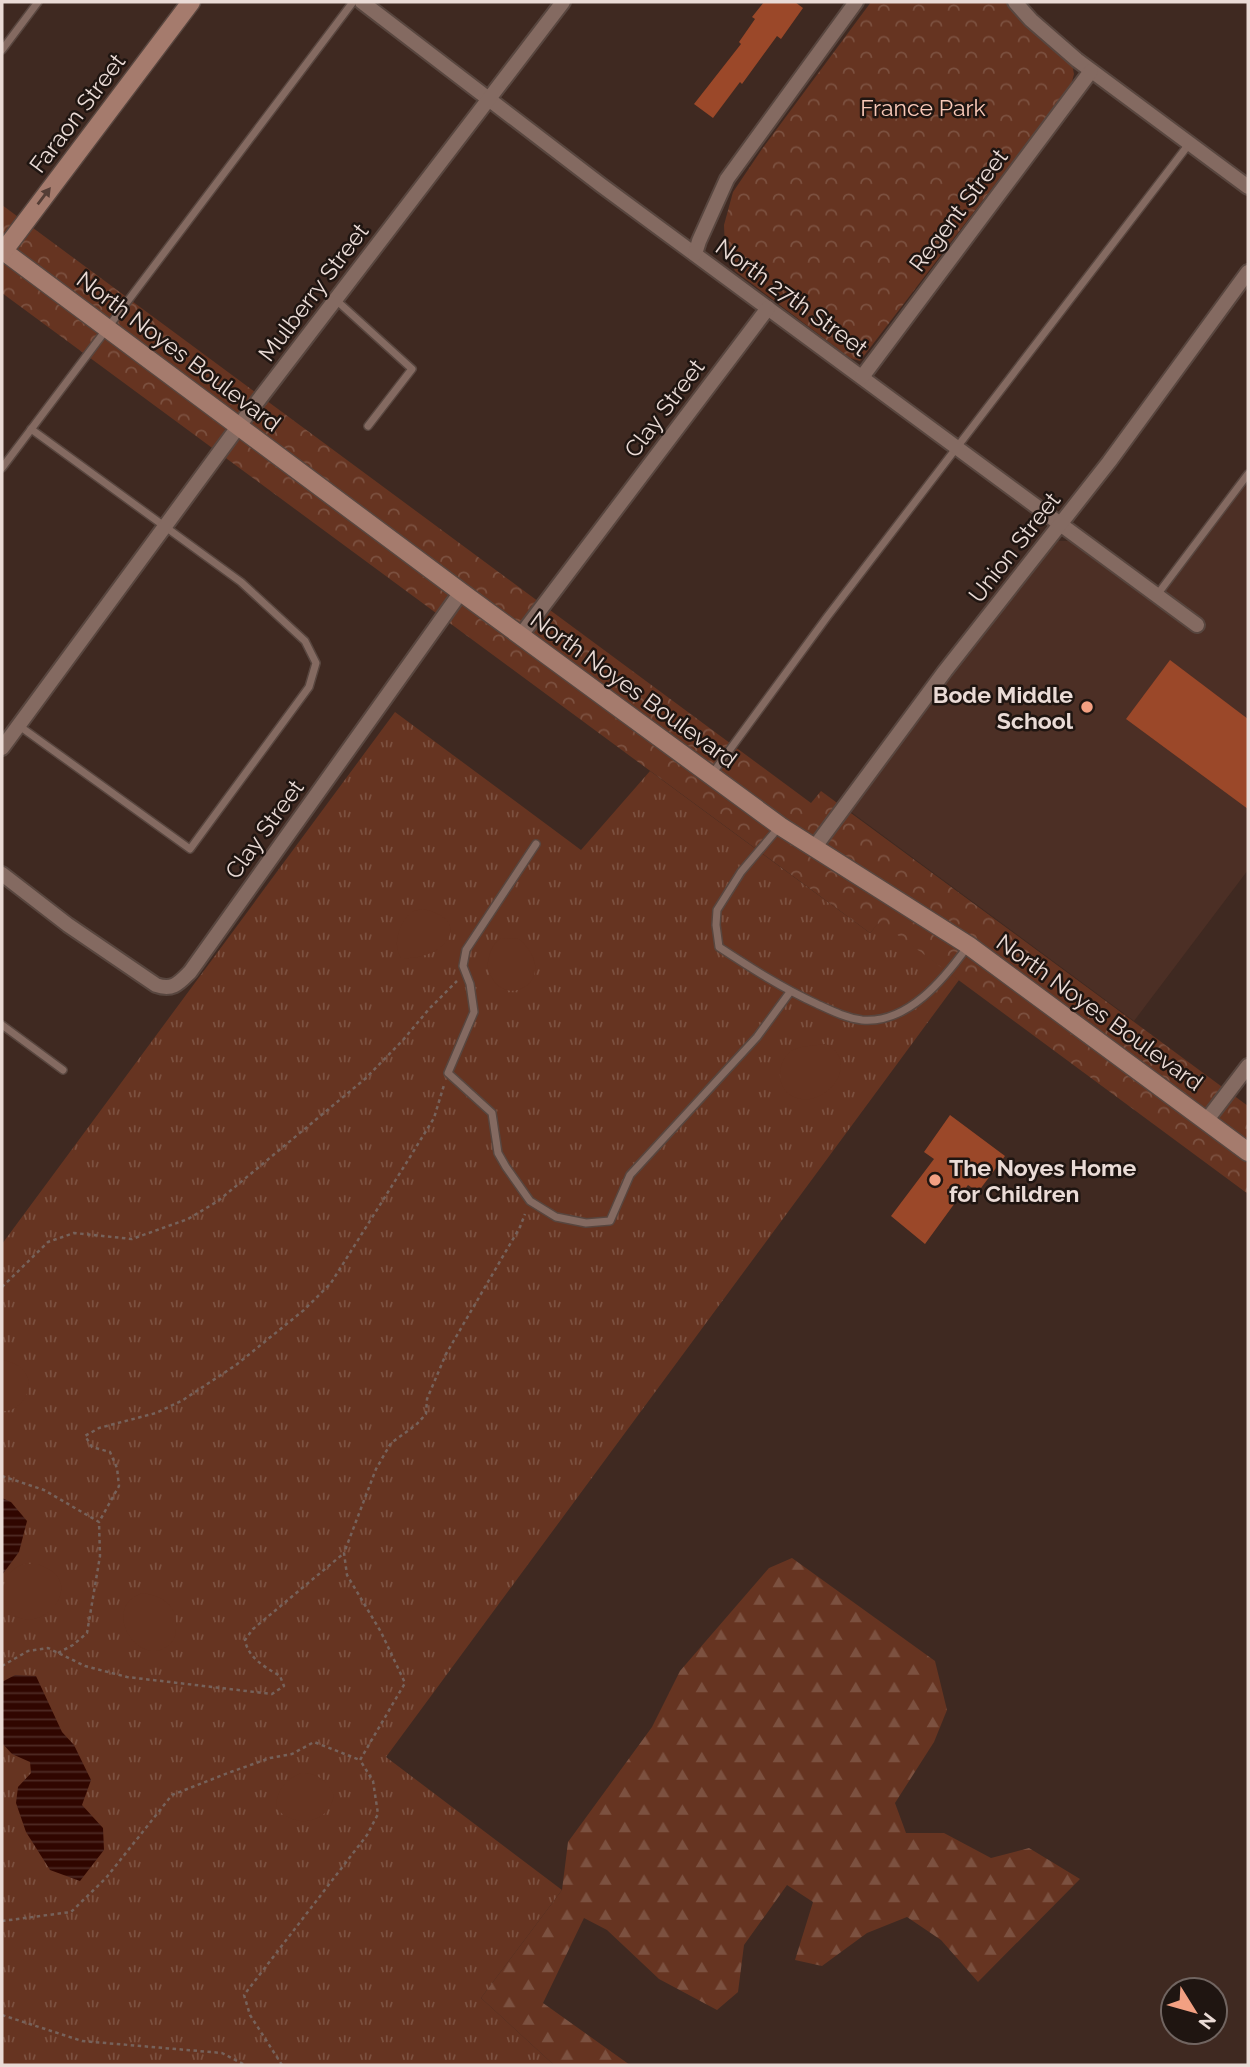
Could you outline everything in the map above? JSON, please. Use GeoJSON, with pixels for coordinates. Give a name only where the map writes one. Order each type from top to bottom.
{"type":"FeatureCollection","features":[{"type":"Feature","properties":{"kind":"street","name":"Faraon Street"},"geometry":{"type":"LineString","coordinates":[[2,251],[191,2]]}},
{"type":"Feature","properties":{"kind":"street","name":"North 27th Street"},"geometry":{"type":"LineString","coordinates":[[362,2],[601,185],[1197,625]]}},
{"type":"Feature","properties":{"kind":"street","name":"Mulberry Street"},"geometry":{"type":"LineString","coordinates":[[2,748],[238,426],[563,2]]}},
{"type":"Feature","properties":{"kind":"street"},"geometry":{"type":"LineString","coordinates":[[1015,2],[1031,20],[1091,71],[1248,187]]}},
{"type":"Feature","properties":{"kind":"street"},"geometry":{"type":"LineString","coordinates":[[695,254],[727,179],[855,3]]}},
{"type":"Feature","properties":{"kind":"street","name":"Regent Street"},"geometry":{"type":"LineString","coordinates":[[862,377],[1091,71]]}},
{"type":"Feature","properties":{"kind":"street","name":"North Noyes Boulevard"},"geometry":{"type":"LineString","coordinates":[[2,251],[780,827],[968,945],[1248,1152]]}},
{"type":"Feature","properties":{"kind":"street","name":"Union Street"},"geometry":{"type":"LineString","coordinates":[[814,848],[945,671],[1109,461],[1248,272]]}},
{"type":"Feature","properties":{"kind":"street","name":"Clay Street"},"geometry":{"type":"LineString","coordinates":[[521,635],[768,308]]}},
{"type":"Feature","properties":{"kind":"street","name":"Clay Street"},"geometry":{"type":"LineString","coordinates":[[2,874],[68,925],[156,985],[176,987],[198,961],[461,592]]}},
{"type":"Feature","properties":{"kind":"street"},"geometry":{"type":"LineString","coordinates":[[1206,1121],[1248,1066]]}},
{"type":"Feature","properties":{"kind":"lane"},"geometry":{"type":"LineString","coordinates":[[2,50],[38,2]]}},
{"type":"Feature","properties":{"kind":"lane"},"geometry":{"type":"LineString","coordinates":[[2,468],[353,2]]}},
{"type":"Feature","properties":{"kind":"lane"},"geometry":{"type":"LineString","coordinates":[[711,776],[827,617],[1189,143]]}},
{"type":"Feature","properties":{"kind":"lane"},"geometry":{"type":"LineString","coordinates":[[336,300],[412,369],[368,426]]}},
{"type":"Feature","properties":{"kind":"lane"},"geometry":{"type":"LineString","coordinates":[[18,725],[190,849],[309,687],[316,663],[304,641],[250,590],[31,429]]}},
{"type":"Feature","properties":{"kind":"lane"},"geometry":{"type":"LineString","coordinates":[[1154,594],[1160,591],[1248,474]]}},
{"type":"Feature","properties":{"kind":"lane"},"geometry":{"type":"LineString","coordinates":[[780,827],[741,872],[717,910],[716,925],[719,947],[790,992],[847,1017],[865,1020],[893,1015],[917,1002],[951,970],[968,945]]}},
{"type":"Feature","properties":{"kind":"lane"},"geometry":{"type":"LineString","coordinates":[[536,844],[466,950],[463,966],[470,984],[474,1012],[448,1073],[492,1113],[498,1153],[530,1201],[556,1217],[586,1223],[610,1221],[630,1175],[757,1037],[790,992]]}},
{"type":"Feature","properties":{"kind":"lane"},"geometry":{"type":"LineString","coordinates":[[2,1025],[62,1070]]}},
{"type":"Feature","properties":{"kind":"path"},"geometry":{"type":"LineString","coordinates":[[2,1287],[48,1242],[74,1233],[132,1239],[188,1219],[218,1201],[366,1078],[466,972]]}},
{"type":"Feature","properties":{"kind":"path"},"geometry":{"type":"LineString","coordinates":[[58,1653],[88,1633],[100,1556],[99,1522],[119,1486],[117,1468],[110,1452],[92,1447],[85,1436],[99,1428],[156,1413],[183,1400],[236,1365],[304,1310],[331,1283],[433,1118],[448,1073]]}},
{"type":"Feature","properties":{"kind":"path"},"geometry":{"type":"LineString","coordinates":[[360,1760],[405,1683],[381,1632],[347,1575],[344,1553],[376,1469],[391,1443],[426,1414],[427,1399],[446,1354],[520,1227],[530,1201]]}},
{"type":"Feature","properties":{"kind":"path"},"geometry":{"type":"LineString","coordinates":[[2,1476],[44,1490],[99,1522]]}},
{"type":"Feature","properties":{"kind":"path"},"geometry":{"type":"LineString","coordinates":[[2,1665],[28,1651],[48,1648],[85,1665],[127,1677],[272,1694],[284,1686],[280,1675],[264,1667],[247,1650],[245,1640],[253,1629],[344,1553]]}},
{"type":"Feature","properties":{"kind":"path"},"geometry":{"type":"LineString","coordinates":[[2,1921],[71,1912],[106,1878],[172,1796],[238,1769],[292,1754],[314,1742],[360,1760],[373,1781],[378,1814],[367,1835],[244,1995],[250,2015],[282,2065]]}},
{"type":"Feature","properties":{"kind":"path"},"geometry":{"type":"LineString","coordinates":[[2,2015],[82,2041],[222,2053],[245,2065]]}},
{"type":"Feature","properties":{"kind":"shaded area","name":"Bode Middle School"},"geometry":{"type":"Polygon","coordinates":[[[1248,479],[1248,870],[1134,1021],[847,809],[1056,541],[1069,541],[1154,604],[1248,479]]]}},
{"type":"Feature","properties":{"kind":"shaded area"},"geometry":{"type":"Polygon","coordinates":[[[2,1498],[11,1502],[27,1521],[19,1552],[2,1575],[2,1498]]]}},
{"type":"Feature","properties":{"kind":"shaded area"},"geometry":{"type":"Polygon","coordinates":[[[15,1675],[36,1676],[62,1732],[74,1745],[91,1780],[82,1805],[103,1828],[104,1850],[80,1881],[50,1870],[26,1832],[16,1803],[18,1787],[31,1773],[30,1762],[12,1754],[2,1743],[2,1682],[15,1675]]]}},
{"type":"Feature","properties":{"kind":"green space","name":"France Park"},"geometry":{"type":"Polygon","coordinates":[[[871,2],[1007,2],[1029,28],[1072,64],[1074,74],[1071,85],[860,361],[850,358],[735,271],[725,250],[724,225],[733,192],[871,2]]]}},
{"type":"Feature","properties":{"kind":"green space"},"geometry":{"type":"Polygon","coordinates":[[[2,205],[811,803],[821,791],[1248,1106],[1248,1194],[880,922],[870,933],[2,293],[2,205]]]}},
{"type":"Feature","properties":{"kind":"green space"},"geometry":{"type":"Polygon","coordinates":[[[395,712],[581,850],[650,771],[870,933],[880,921],[959,980],[386,1757],[562,1890],[481,1998],[554,2065],[2,2065],[2,1244],[395,712]]]}},
{"type":"Feature","properties":{"kind":"green space"},"geometry":{"type":"Polygon","coordinates":[[[423,909],[439,914],[448,922],[448,939],[430,953],[401,958],[397,947],[400,928],[407,916],[423,909]]]}},
{"type":"Feature","properties":{"kind":"green space"},"geometry":{"type":"Polygon","coordinates":[[[501,938],[519,939],[531,953],[535,965],[534,976],[520,989],[510,991],[500,987],[489,972],[491,951],[501,938]]]}},
{"type":"Feature","properties":{"kind":"green space"},"geometry":{"type":"Polygon","coordinates":[[[825,1044],[836,1052],[841,1062],[835,1083],[827,1092],[816,1097],[804,1099],[792,1096],[781,1080],[784,1060],[796,1048],[825,1044]]]}},
{"type":"Feature","properties":{"kind":"green space"},"geometry":{"type":"Polygon","coordinates":[[[2,1360],[16,1365],[24,1372],[28,1389],[19,1405],[2,1411],[2,1360]]]}},
{"type":"Feature","properties":{"kind":"green space"},"geometry":{"type":"Polygon","coordinates":[[[792,1558],[935,1661],[947,1710],[934,1742],[895,1803],[906,1833],[944,1833],[991,1858],[1029,1848],[1080,1879],[978,1982],[941,1940],[907,1917],[867,1933],[822,1966],[795,1960],[813,1902],[787,1885],[744,1945],[738,1992],[717,2010],[659,1979],[607,1930],[584,1918],[543,2003],[630,2065],[554,2065],[481,1998],[562,1890],[568,1842],[652,1727],[680,1671],[769,1568],[792,1558]]]}},
{"type":"Feature","properties":{"kind":"green space"},"geometry":{"type":"Polygon","coordinates":[[[38,1564],[56,1575],[61,1585],[60,1596],[45,1614],[34,1619],[23,1619],[12,1613],[4,1600],[4,1584],[16,1567],[38,1564]]]}},
{"type":"Feature","properties":{"kind":"green space"},"geometry":{"type":"Polygon","coordinates":[[[143,1593],[168,1603],[176,1620],[174,1638],[160,1650],[148,1650],[137,1644],[124,1623],[124,1611],[130,1600],[143,1593]]]}},
{"type":"Feature","properties":{"kind":"green space"},"geometry":{"type":"Polygon","coordinates":[[[301,1773],[321,1778],[334,1795],[325,1813],[310,1821],[292,1819],[276,1808],[282,1787],[301,1773]]]}},
{"type":"Feature","properties":{"kind":"building"},"geometry":{"type":"Polygon","coordinates":[[[764,2],[795,2],[803,8],[781,39],[777,36],[713,118],[694,104],[741,44],[739,42],[755,19],[752,17],[764,2]]]}},
{"type":"Feature","properties":{"kind":"building","name":"Bode Middle School"},"geometry":{"type":"Polygon","coordinates":[[[1170,660],[1248,719],[1248,809],[1126,719],[1170,660]]]}},
{"type":"Feature","properties":{"kind":"building","name":"The Noyes Home for Children"},"geometry":{"type":"Polygon","coordinates":[[[950,1115],[1005,1156],[978,1192],[968,1185],[925,1244],[891,1216],[934,1159],[924,1152],[950,1115]]]}},
{"type":"Feature","properties":{"kind":"place","name":"Bode Middle School"},"geometry":{"type":"Point","coordinates":[1087,707]}},
{"type":"Feature","properties":{"kind":"place","name":"The Noyes Home for Children"},"geometry":{"type":"Point","coordinates":[935,1180]}}]}
